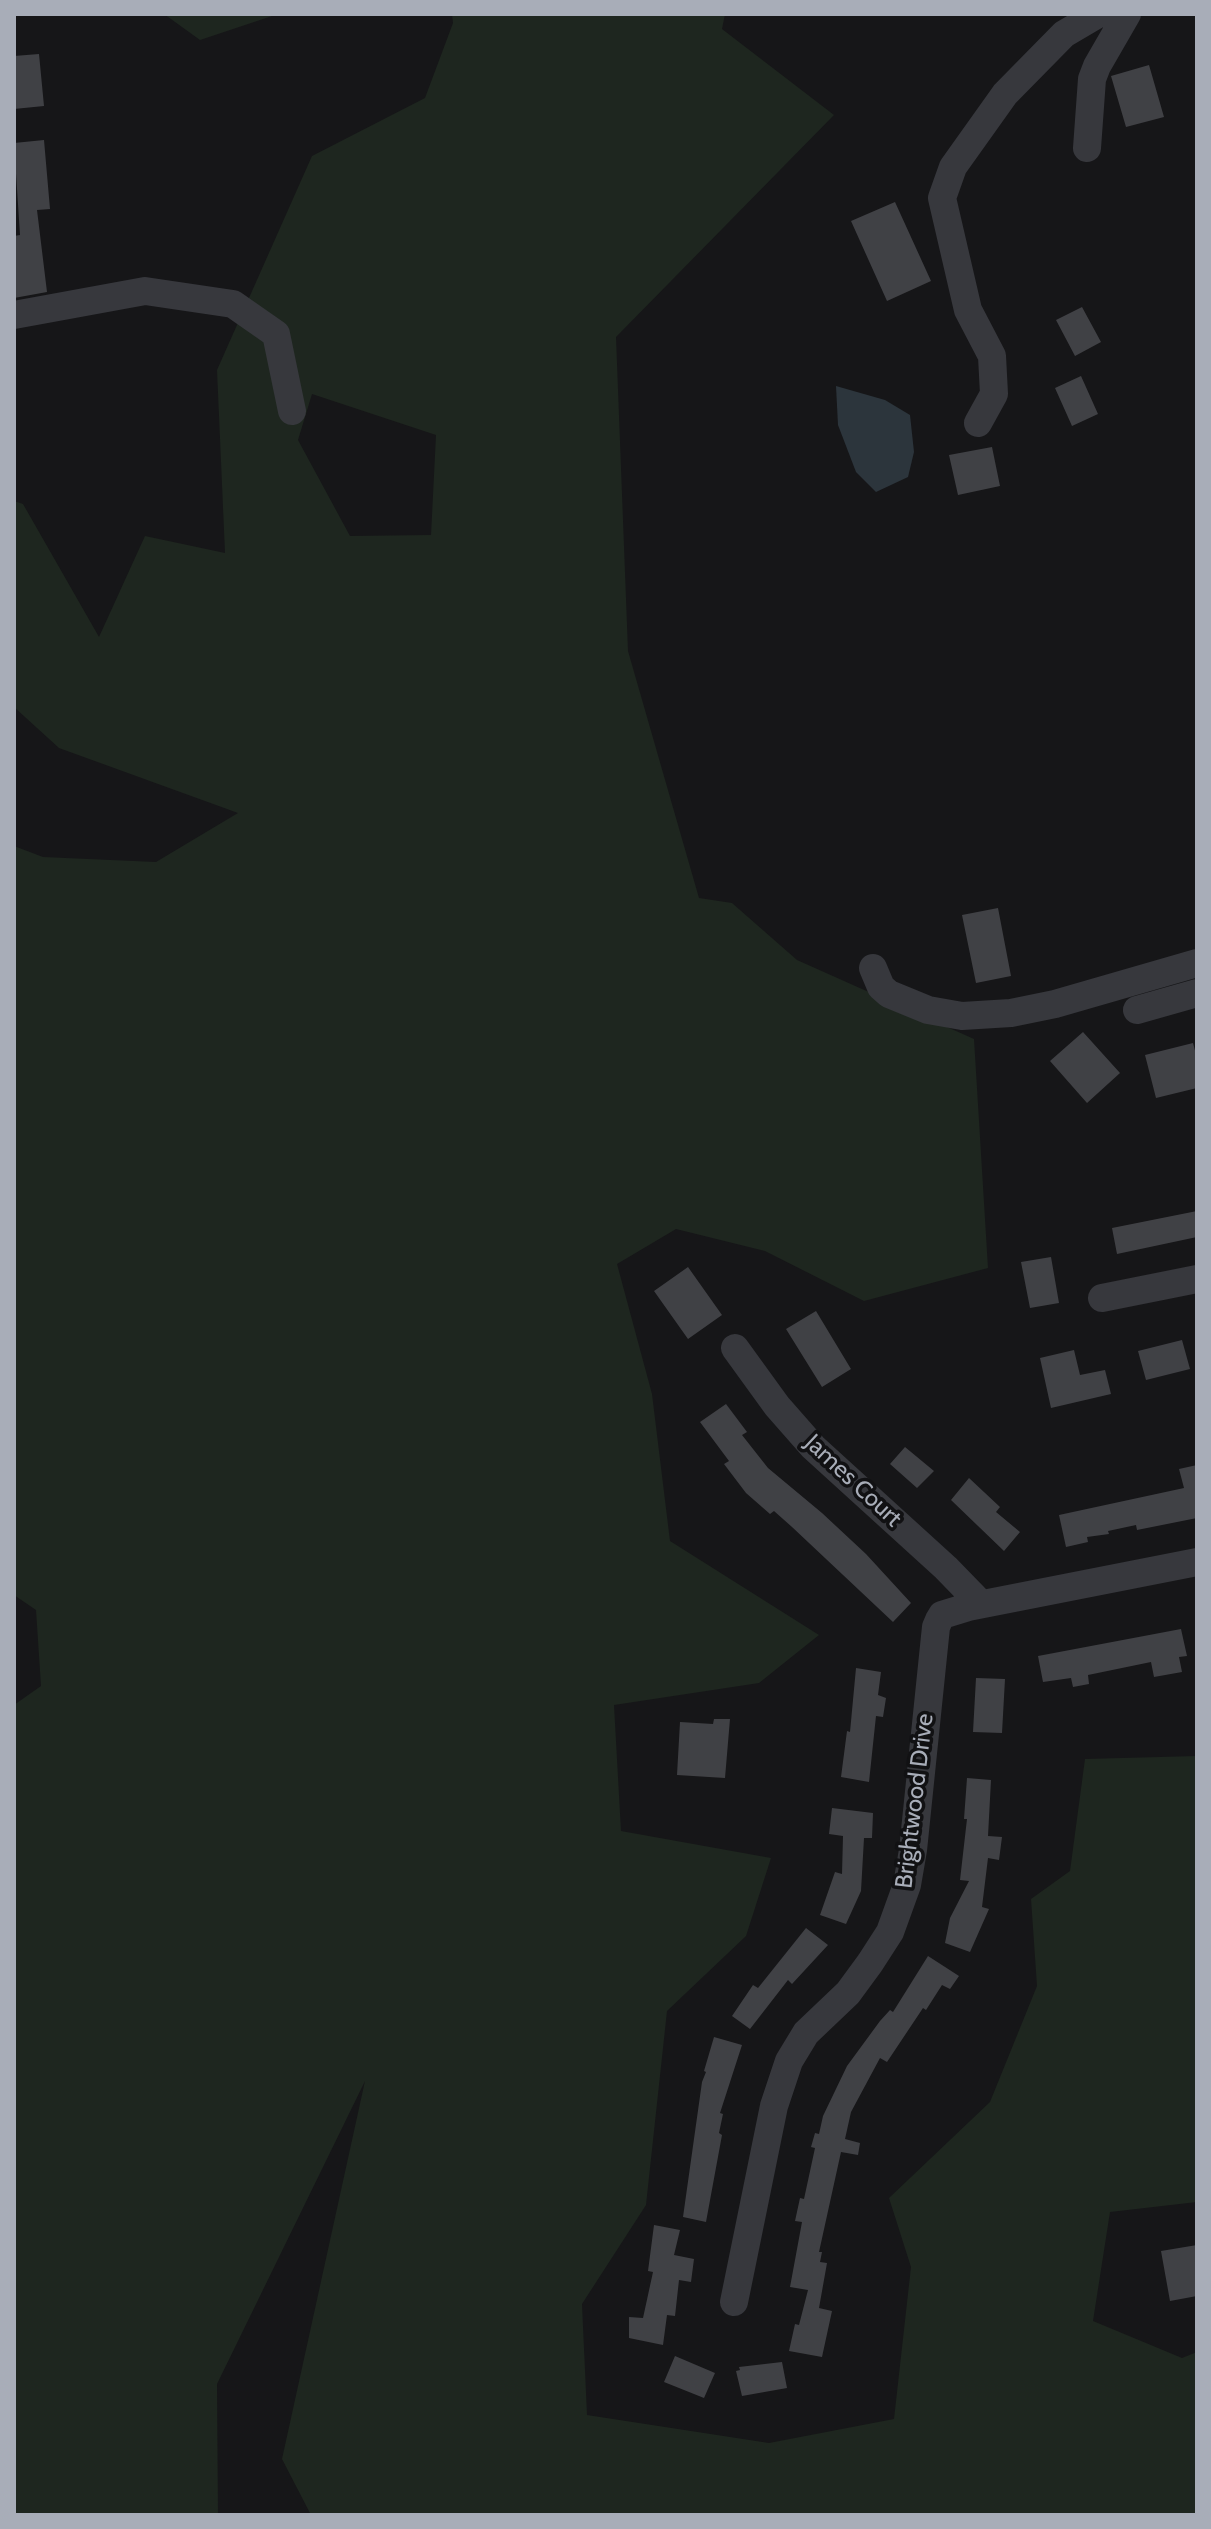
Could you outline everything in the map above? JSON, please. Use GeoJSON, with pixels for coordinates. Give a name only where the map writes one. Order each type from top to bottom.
{"type":"FeatureCollection","features":[{"type":"Feature","properties":{"kind":"street"},"geometry":{"type":"LineString","coordinates":[[978,423],[994,394],[992,356],[968,310],[942,198],[953,167],[1005,94],[1064,34],[1098,14]]}},
{"type":"Feature","properties":{"kind":"street"},"geometry":{"type":"LineString","coordinates":[[1087,148],[1092,79],[1127,14]]}},
{"type":"Feature","properties":{"kind":"street"},"geometry":{"type":"LineString","coordinates":[[14,315],[145,291],[233,304],[276,334],[292,411]]}},
{"type":"Feature","properties":{"kind":"street"},"geometry":{"type":"LineString","coordinates":[[873,968],[881,987],[889,994],[928,1010],[962,1016],[1011,1013],[1055,1004],[1197,963]]}},
{"type":"Feature","properties":{"kind":"street"},"geometry":{"type":"LineString","coordinates":[[1137,1010],[1197,993]]}},
{"type":"Feature","properties":{"kind":"street"},"geometry":{"type":"LineString","coordinates":[[1102,1298],[1197,1279]]}},
{"type":"Feature","properties":{"kind":"street","name":"James Court"},"geometry":{"type":"LineString","coordinates":[[735,1348],[777,1406],[813,1447],[946,1568],[981,1604]]}},
{"type":"Feature","properties":{"kind":"street","name":"Brightwood Drive"},"geometry":{"type":"LineString","coordinates":[[734,2302],[774,2106],[789,2061],[806,2033],[848,1993],[870,1963],[890,1932],[903,1898],[913,1850],[936,1627],[942,1615],[981,1604],[1197,1562]]}},
{"type":"Feature","properties":{"kind":"shaded area"},"geometry":{"type":"Polygon","coordinates":[[[164,14],[278,14],[200,40],[164,14]]]}},
{"type":"Feature","properties":{"kind":"shaded area"},"geometry":{"type":"Polygon","coordinates":[[[452,14],[725,14],[722,29],[834,115],[616,337],[628,651],[699,898],[732,903],[797,960],[974,1039],[988,1268],[864,1301],[765,1251],[676,1229],[617,1264],[652,1394],[670,1541],[819,1635],[759,1683],[614,1705],[621,1831],[771,1858],[746,1936],[667,2011],[646,2205],[582,2304],[587,2415],[769,2443],[894,2419],[911,2267],[889,2198],[990,2102],[1037,1986],[1031,1899],[1070,1871],[1085,1759],[1197,1756],[1197,2202],[1110,2212],[1093,2321],[1182,2358],[1197,2352],[1197,2515],[311,2515],[282,2459],[365,2081],[217,2384],[218,2515],[14,2515],[14,1705],[41,1686],[36,1610],[14,1595],[14,846],[43,857],[156,862],[238,813],[59,748],[14,707],[14,501],[23,504],[99,637],[145,536],[225,553],[217,370],[312,156],[425,98],[453,23],[452,14]],[[312,394],[298,440],[350,536],[431,535],[436,435],[312,394]]]}},
{"type":"Feature","properties":{"kind":"shaded area"},"geometry":{"type":"Polygon","coordinates":[[[836,386],[885,400],[910,415],[914,452],[908,477],[876,492],[856,472],[838,425],[836,386]]]}},
{"type":"Feature","properties":{"kind":"building"},"geometry":{"type":"Polygon","coordinates":[[[39,54],[44,106],[14,109],[14,56],[39,54]]]}},
{"type":"Feature","properties":{"kind":"building"},"geometry":{"type":"Polygon","coordinates":[[[1149,65],[1164,117],[1126,127],[1111,76],[1149,65]]]}},
{"type":"Feature","properties":{"kind":"building"},"geometry":{"type":"Polygon","coordinates":[[[44,140],[50,209],[37,210],[47,292],[14,298],[14,236],[20,235],[14,143],[44,140]]]}},
{"type":"Feature","properties":{"kind":"building"},"geometry":{"type":"Polygon","coordinates":[[[895,202],[931,281],[887,301],[851,221],[895,202]]]}},
{"type":"Feature","properties":{"kind":"building"},"geometry":{"type":"Polygon","coordinates":[[[1082,307],[1101,342],[1075,356],[1056,320],[1082,307]]]}},
{"type":"Feature","properties":{"kind":"building"},"geometry":{"type":"Polygon","coordinates":[[[1081,376],[1098,414],[1072,426],[1055,388],[1081,376]]]}},
{"type":"Feature","properties":{"kind":"building"},"geometry":{"type":"Polygon","coordinates":[[[992,447],[1000,486],[958,495],[949,455],[992,447]]]}},
{"type":"Feature","properties":{"kind":"building"},"geometry":{"type":"Polygon","coordinates":[[[998,908],[1011,976],[976,983],[962,915],[998,908]]]}},
{"type":"Feature","properties":{"kind":"building"},"geometry":{"type":"Polygon","coordinates":[[[1083,1032],[1120,1073],[1087,1103],[1050,1061],[1083,1032]]]}},
{"type":"Feature","properties":{"kind":"building"},"geometry":{"type":"Polygon","coordinates":[[[1193,1043],[1197,1058],[1197,1088],[1156,1098],[1145,1055],[1193,1043]]]}},
{"type":"Feature","properties":{"kind":"building"},"geometry":{"type":"Polygon","coordinates":[[[1197,1211],[1197,1237],[1117,1254],[1112,1228],[1197,1211]]]}},
{"type":"Feature","properties":{"kind":"building"},"geometry":{"type":"Polygon","coordinates":[[[1051,1257],[1059,1303],[1030,1308],[1021,1262],[1051,1257]]]}},
{"type":"Feature","properties":{"kind":"building"},"geometry":{"type":"Polygon","coordinates":[[[688,1267],[722,1315],[688,1339],[654,1291],[688,1267]]]}},
{"type":"Feature","properties":{"kind":"building"},"geometry":{"type":"Polygon","coordinates":[[[816,1311],[851,1369],[822,1387],[786,1329],[816,1311]]]}},
{"type":"Feature","properties":{"kind":"building"},"geometry":{"type":"Polygon","coordinates":[[[1182,1340],[1190,1369],[1146,1380],[1138,1351],[1182,1340]]]}},
{"type":"Feature","properties":{"kind":"building"},"geometry":{"type":"Polygon","coordinates":[[[1074,1350],[1080,1375],[1105,1370],[1111,1394],[1051,1408],[1040,1358],[1074,1350]]]}},
{"type":"Feature","properties":{"kind":"building"},"geometry":{"type":"Polygon","coordinates":[[[726,1404],[747,1432],[742,1435],[768,1468],[866,1554],[911,1603],[893,1622],[774,1511],[770,1514],[746,1493],[724,1464],[729,1461],[700,1422],[726,1404]]]}},
{"type":"Feature","properties":{"kind":"building"},"geometry":{"type":"Polygon","coordinates":[[[905,1447],[934,1471],[917,1488],[890,1464],[905,1447]]]}},
{"type":"Feature","properties":{"kind":"building"},"geometry":{"type":"Polygon","coordinates":[[[1197,1465],[1197,1518],[1137,1530],[1136,1525],[1108,1531],[1109,1534],[1087,1537],[1088,1542],[1066,1547],[1059,1515],[1184,1488],[1179,1469],[1197,1465]]]}},
{"type":"Feature","properties":{"kind":"building"},"geometry":{"type":"Polygon","coordinates":[[[969,1478],[1000,1507],[996,1512],[1020,1532],[1004,1551],[951,1500],[969,1478]]]}},
{"type":"Feature","properties":{"kind":"building"},"geometry":{"type":"Polygon","coordinates":[[[1181,1629],[1187,1656],[1179,1657],[1182,1672],[1154,1677],[1151,1662],[1088,1675],[1089,1684],[1073,1687],[1071,1678],[1043,1682],[1038,1656],[1181,1629]]]}},
{"type":"Feature","properties":{"kind":"building"},"geometry":{"type":"Polygon","coordinates":[[[856,1668],[881,1672],[878,1695],[886,1698],[883,1717],[876,1716],[869,1782],[841,1777],[847,1731],[850,1732],[856,1668]]]}},
{"type":"Feature","properties":{"kind":"building"},"geometry":{"type":"Polygon","coordinates":[[[976,1678],[1005,1679],[1002,1733],[973,1732],[976,1678]]]}},
{"type":"Feature","properties":{"kind":"building"},"geometry":{"type":"Polygon","coordinates":[[[714,1719],[730,1719],[725,1778],[677,1775],[680,1722],[713,1724],[714,1719]]]}},
{"type":"Feature","properties":{"kind":"building"},"geometry":{"type":"Polygon","coordinates":[[[967,1778],[991,1780],[988,1836],[1002,1837],[999,1860],[988,1858],[982,1907],[989,1909],[970,1952],[945,1943],[950,1918],[969,1881],[960,1880],[967,1819],[964,1819],[967,1778]]]}},
{"type":"Feature","properties":{"kind":"building"},"geometry":{"type":"Polygon","coordinates":[[[832,1808],[873,1813],[872,1838],[864,1838],[861,1891],[846,1924],[820,1915],[835,1872],[842,1874],[843,1836],[829,1834],[832,1808]]]}},
{"type":"Feature","properties":{"kind":"building"},"geometry":{"type":"Polygon","coordinates":[[[806,1928],[828,1945],[792,1984],[788,1980],[750,2029],[732,2016],[753,1985],[758,1988],[806,1928]]]}},
{"type":"Feature","properties":{"kind":"building"},"geometry":{"type":"Polygon","coordinates":[[[928,1956],[959,1976],[950,1989],[942,1985],[887,2062],[880,2058],[851,2112],[845,2139],[860,2143],[858,2155],[841,2152],[819,2252],[822,2252],[820,2262],[827,2263],[819,2308],[832,2311],[822,2357],[789,2351],[808,2290],[790,2287],[802,2222],[795,2221],[800,2198],[804,2199],[815,2148],[811,2147],[815,2133],[819,2134],[823,2116],[847,2066],[880,2021],[890,2010],[893,2012],[928,1956]]]}},
{"type":"Feature","properties":{"kind":"building"},"geometry":{"type":"Polygon","coordinates":[[[714,2037],[742,2045],[720,2113],[723,2114],[719,2133],[722,2135],[706,2222],[683,2217],[702,2082],[714,2037]]]}},
{"type":"Feature","properties":{"kind":"building"},"geometry":{"type":"Polygon","coordinates":[[[654,2225],[680,2230],[674,2255],[694,2259],[691,2282],[679,2280],[675,2316],[667,2315],[663,2345],[629,2338],[629,2317],[643,2318],[653,2272],[648,2271],[654,2225]]]}},
{"type":"Feature","properties":{"kind":"building"},"geometry":{"type":"Polygon","coordinates":[[[1197,2245],[1197,2296],[1170,2301],[1161,2251],[1197,2245]]]}},
{"type":"Feature","properties":{"kind":"building"},"geometry":{"type":"Polygon","coordinates":[[[675,2356],[715,2373],[704,2398],[664,2382],[675,2356]]]}},
{"type":"Feature","properties":{"kind":"building"},"geometry":{"type":"Polygon","coordinates":[[[782,2362],[787,2388],[742,2396],[736,2371],[740,2370],[739,2367],[782,2362]]]}}]}
